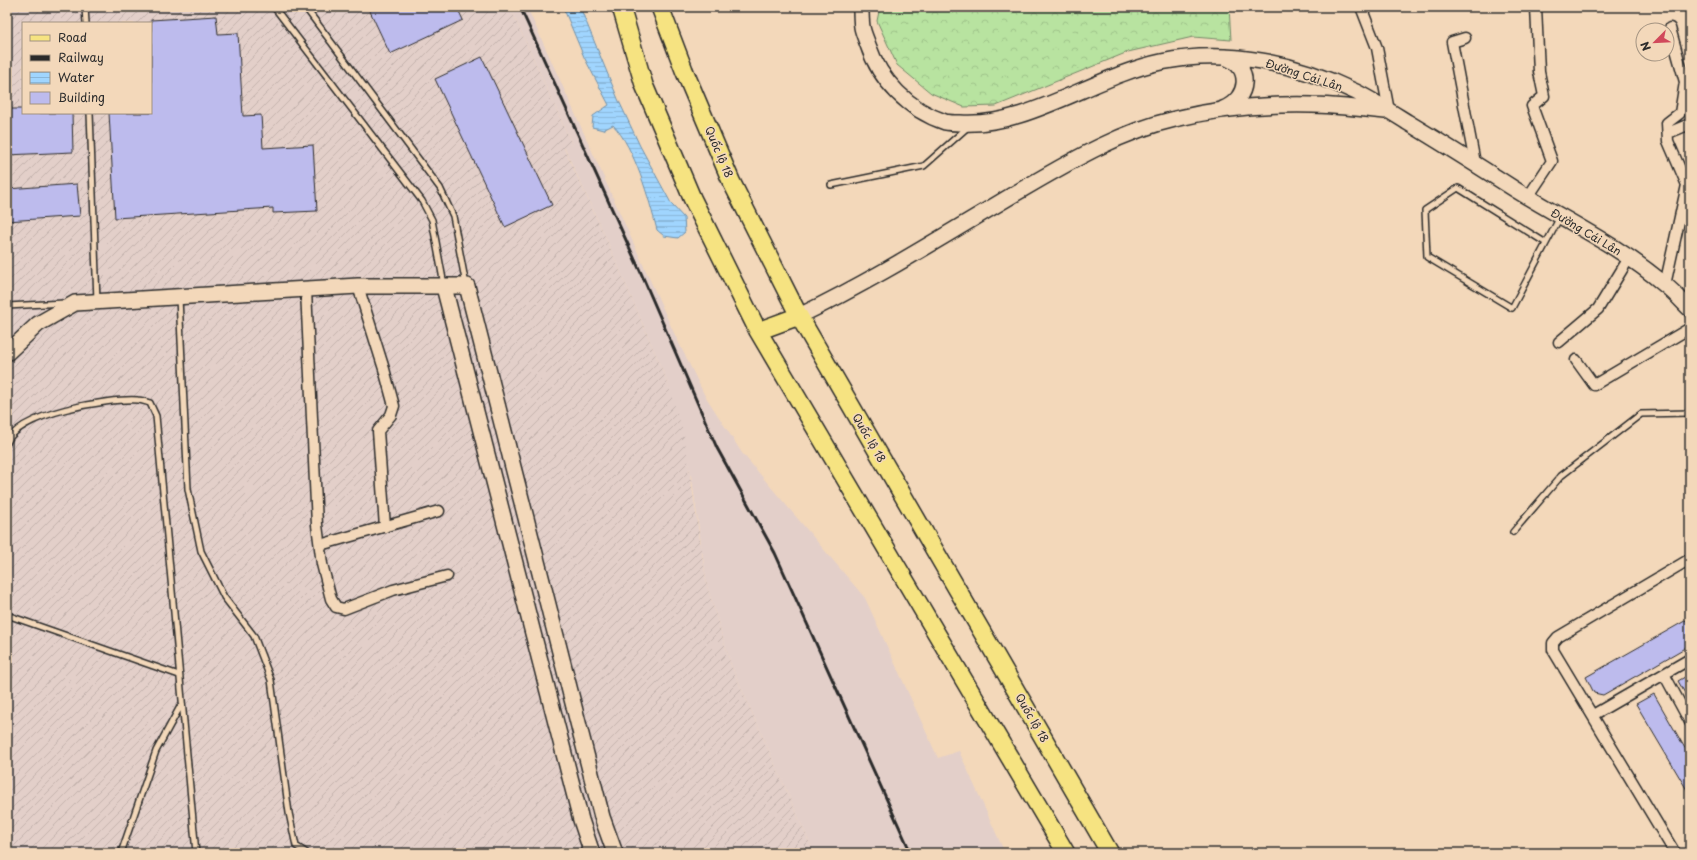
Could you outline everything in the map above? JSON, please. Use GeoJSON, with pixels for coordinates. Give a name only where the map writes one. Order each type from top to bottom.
{"type":"FeatureCollection","features":[{"type":"Feature","properties":{"kind":"main road"},"geometry":{"type":"LineString","coordinates":[[621,7],[644,85],[692,198],[758,331],[1066,853]]}},
{"type":"Feature","properties":{"kind":"main road","name":"Quốc lộ 18"},"geometry":{"type":"LineString","coordinates":[[660,7],[684,70],[731,181],[799,316],[1110,853]]}},
{"type":"Feature","properties":{"kind":"main road","name":"Đường Cái Lân"},"geometry":{"type":"LineString","coordinates":[[861,7],[862,27],[873,59],[884,78],[903,99],[925,113],[947,123],[971,124],[997,122],[1024,113],[1122,73],[1158,62],[1183,58],[1215,56],[1277,63],[1356,92],[1389,111],[1629,258],[1665,284],[1690,309]]}},
{"type":"Feature","properties":{"kind":"main road"},"geometry":{"type":"LineString","coordinates":[[1215,56],[1233,60],[1241,70],[1244,83],[1243,91],[1239,99],[1233,105],[1217,111]]}},
{"type":"Feature","properties":{"kind":"main road"},"geometry":{"type":"LineString","coordinates":[[758,331],[799,316],[842,295],[1066,164],[1106,144],[1174,119],[1217,111],[1263,106],[1313,105],[1389,111]]}},
{"type":"Feature","properties":{"kind":"main road"},"geometry":{"type":"LineString","coordinates":[[7,353],[38,324],[75,303],[358,286],[467,286],[602,817],[615,853]]}},
{"type":"Feature","properties":{"kind":"main road"},"geometry":{"type":"LineString","coordinates":[[444,287],[581,820],[592,853]]}},
{"type":"Feature","properties":{"kind":"street"},"geometry":{"type":"LineString","coordinates":[[1360,7],[1377,48],[1389,111]]}},
{"type":"Feature","properties":{"kind":"street"},"geometry":{"type":"LineString","coordinates":[[1528,197],[1552,162],[1532,106],[1544,96],[1539,72],[1536,7]]}},
{"type":"Feature","properties":{"kind":"street"},"geometry":{"type":"LineString","coordinates":[[1465,38],[1452,42],[1475,163]]}},
{"type":"Feature","properties":{"kind":"street"},"geometry":{"type":"LineString","coordinates":[[1665,284],[1688,184],[1668,141],[1667,123],[1680,113],[1688,81],[1675,43]]}},
{"type":"Feature","properties":{"kind":"street"},"geometry":{"type":"LineString","coordinates":[[1668,133],[1690,124]]}},
{"type":"Feature","properties":{"kind":"street"},"geometry":{"type":"LineString","coordinates":[[1559,342],[1598,309],[1629,258]]}},
{"type":"Feature","properties":{"kind":"street"},"geometry":{"type":"LineString","coordinates":[[358,286],[394,406],[391,415],[378,431],[385,527]]}},
{"type":"Feature","properties":{"kind":"street"},"geometry":{"type":"LineString","coordinates":[[306,290],[317,525],[322,564],[331,599],[336,607],[344,609],[393,590],[447,576]]}},
{"type":"Feature","properties":{"kind":"street"},"geometry":{"type":"LineString","coordinates":[[1576,360],[1594,385],[1690,328]]}},
{"type":"Feature","properties":{"kind":"street"},"geometry":{"type":"LineString","coordinates":[[320,545],[439,511]]}},
{"type":"Feature","properties":{"kind":"street"},"geometry":{"type":"LineString","coordinates":[[1675,853],[1553,650],[1552,644],[1558,638],[1690,559]]}},
{"type":"Feature","properties":{"kind":"street"},"geometry":{"type":"LineString","coordinates":[[1593,715],[1690,660]]}},
{"type":"Feature","properties":{"kind":"street"},"geometry":{"type":"LineString","coordinates":[[1664,674],[1690,722]]}},
{"type":"Feature","properties":{"kind":"lane"},"geometry":{"type":"LineString","coordinates":[[85,7],[86,22]]}},
{"type":"Feature","properties":{"kind":"lane"},"geometry":{"type":"LineString","coordinates":[[274,7],[422,201],[432,220],[444,287]]}},
{"type":"Feature","properties":{"kind":"lane"},"geometry":{"type":"LineString","coordinates":[[304,7],[440,188],[452,216],[467,286]]}},
{"type":"Feature","properties":{"kind":"lane"},"geometry":{"type":"LineString","coordinates":[[90,114],[97,302]]}},
{"type":"Feature","properties":{"kind":"lane"},"geometry":{"type":"LineString","coordinates":[[832,185],[924,166],[971,124]]}},
{"type":"Feature","properties":{"kind":"lane"},"geometry":{"type":"LineString","coordinates":[[1546,243],[1458,188],[1425,210],[1427,257],[1512,308],[1561,216]]}},
{"type":"Feature","properties":{"kind":"lane"},"geometry":{"type":"LineString","coordinates":[[179,297],[188,489],[201,550],[224,597],[254,636],[271,680],[289,813],[296,846],[307,853]]}},
{"type":"Feature","properties":{"kind":"lane"},"geometry":{"type":"LineString","coordinates":[[7,306],[75,303]]}},
{"type":"Feature","properties":{"kind":"lane"},"geometry":{"type":"LineString","coordinates":[[7,443],[10,436],[19,428],[36,418],[88,404],[140,400],[150,403],[156,416],[181,704],[196,853]]}},
{"type":"Feature","properties":{"kind":"lane"},"geometry":{"type":"LineString","coordinates":[[1513,532],[1561,476],[1641,414],[1690,413]]}},
{"type":"Feature","properties":{"kind":"lane"},"geometry":{"type":"LineString","coordinates":[[7,615],[179,675]]}},
{"type":"Feature","properties":{"kind":"lane"},"geometry":{"type":"LineString","coordinates":[[121,853],[156,752],[181,704]]}},
{"type":"Feature","properties":{"kind":"shaded area"},"geometry":{"type":"Polygon","coordinates":[[[7,7],[510,7],[572,144],[564,148],[605,236],[667,381],[684,434],[707,586],[731,665],[814,853],[7,853],[7,7]]]}},
{"type":"Feature","properties":{"kind":"shaded area"},"geometry":{"type":"Polygon","coordinates":[[[510,7],[527,7],[674,333],[704,394],[742,453],[865,598],[938,758],[959,751],[1005,853],[814,853],[731,665],[707,586],[692,480],[667,381],[605,236],[564,147],[572,144],[510,7]]]}},
{"type":"Feature","properties":{"kind":"green space"},"geometry":{"type":"Polygon","coordinates":[[[880,7],[1229,7],[1231,40],[1193,37],[1128,52],[996,106],[964,107],[931,93],[897,65],[877,21],[880,7]]]}},
{"type":"Feature","properties":{"kind":"water"},"geometry":{"type":"Polygon","coordinates":[[[563,7],[580,7],[618,99],[640,146],[672,205],[684,218],[685,232],[678,238],[664,236],[657,230],[640,174],[621,135],[613,125],[603,130],[592,127],[593,116],[609,105],[584,57],[563,7]]]}},
{"type":"Feature","properties":{"kind":"building"},"geometry":{"type":"Polygon","coordinates":[[[368,7],[457,7],[463,20],[390,54],[368,7]]]}},
{"type":"Feature","properties":{"kind":"building"},"geometry":{"type":"Polygon","coordinates":[[[216,16],[218,34],[238,33],[243,116],[261,115],[263,148],[313,145],[317,211],[273,213],[273,208],[115,218],[109,114],[152,114],[151,20],[216,16]]]}},
{"type":"Feature","properties":{"kind":"building"},"geometry":{"type":"Polygon","coordinates":[[[482,57],[552,205],[505,227],[435,79],[482,57]]]}},
{"type":"Feature","properties":{"kind":"building"},"geometry":{"type":"Polygon","coordinates":[[[7,109],[22,109],[22,114],[72,114],[73,152],[7,155],[7,109]]]}},
{"type":"Feature","properties":{"kind":"building"},"geometry":{"type":"Polygon","coordinates":[[[77,184],[80,216],[7,221],[7,189],[77,184]]]}},
{"type":"Feature","properties":{"kind":"building"},"geometry":{"type":"Polygon","coordinates":[[[1690,618],[1690,645],[1603,695],[1594,693],[1586,677],[1690,618]]]}},
{"type":"Feature","properties":{"kind":"building"},"geometry":{"type":"Polygon","coordinates":[[[1690,674],[1690,702],[1678,681],[1690,674]]]}},
{"type":"Feature","properties":{"kind":"building"},"geometry":{"type":"Polygon","coordinates":[[[1654,694],[1690,757],[1690,795],[1636,704],[1654,694]]]}},
{"type":"Feature","properties":{"kind":"railway"},"geometry":{"type":"LineString","coordinates":[[520,7],[641,273],[717,448],[775,553],[911,853]]}}]}
